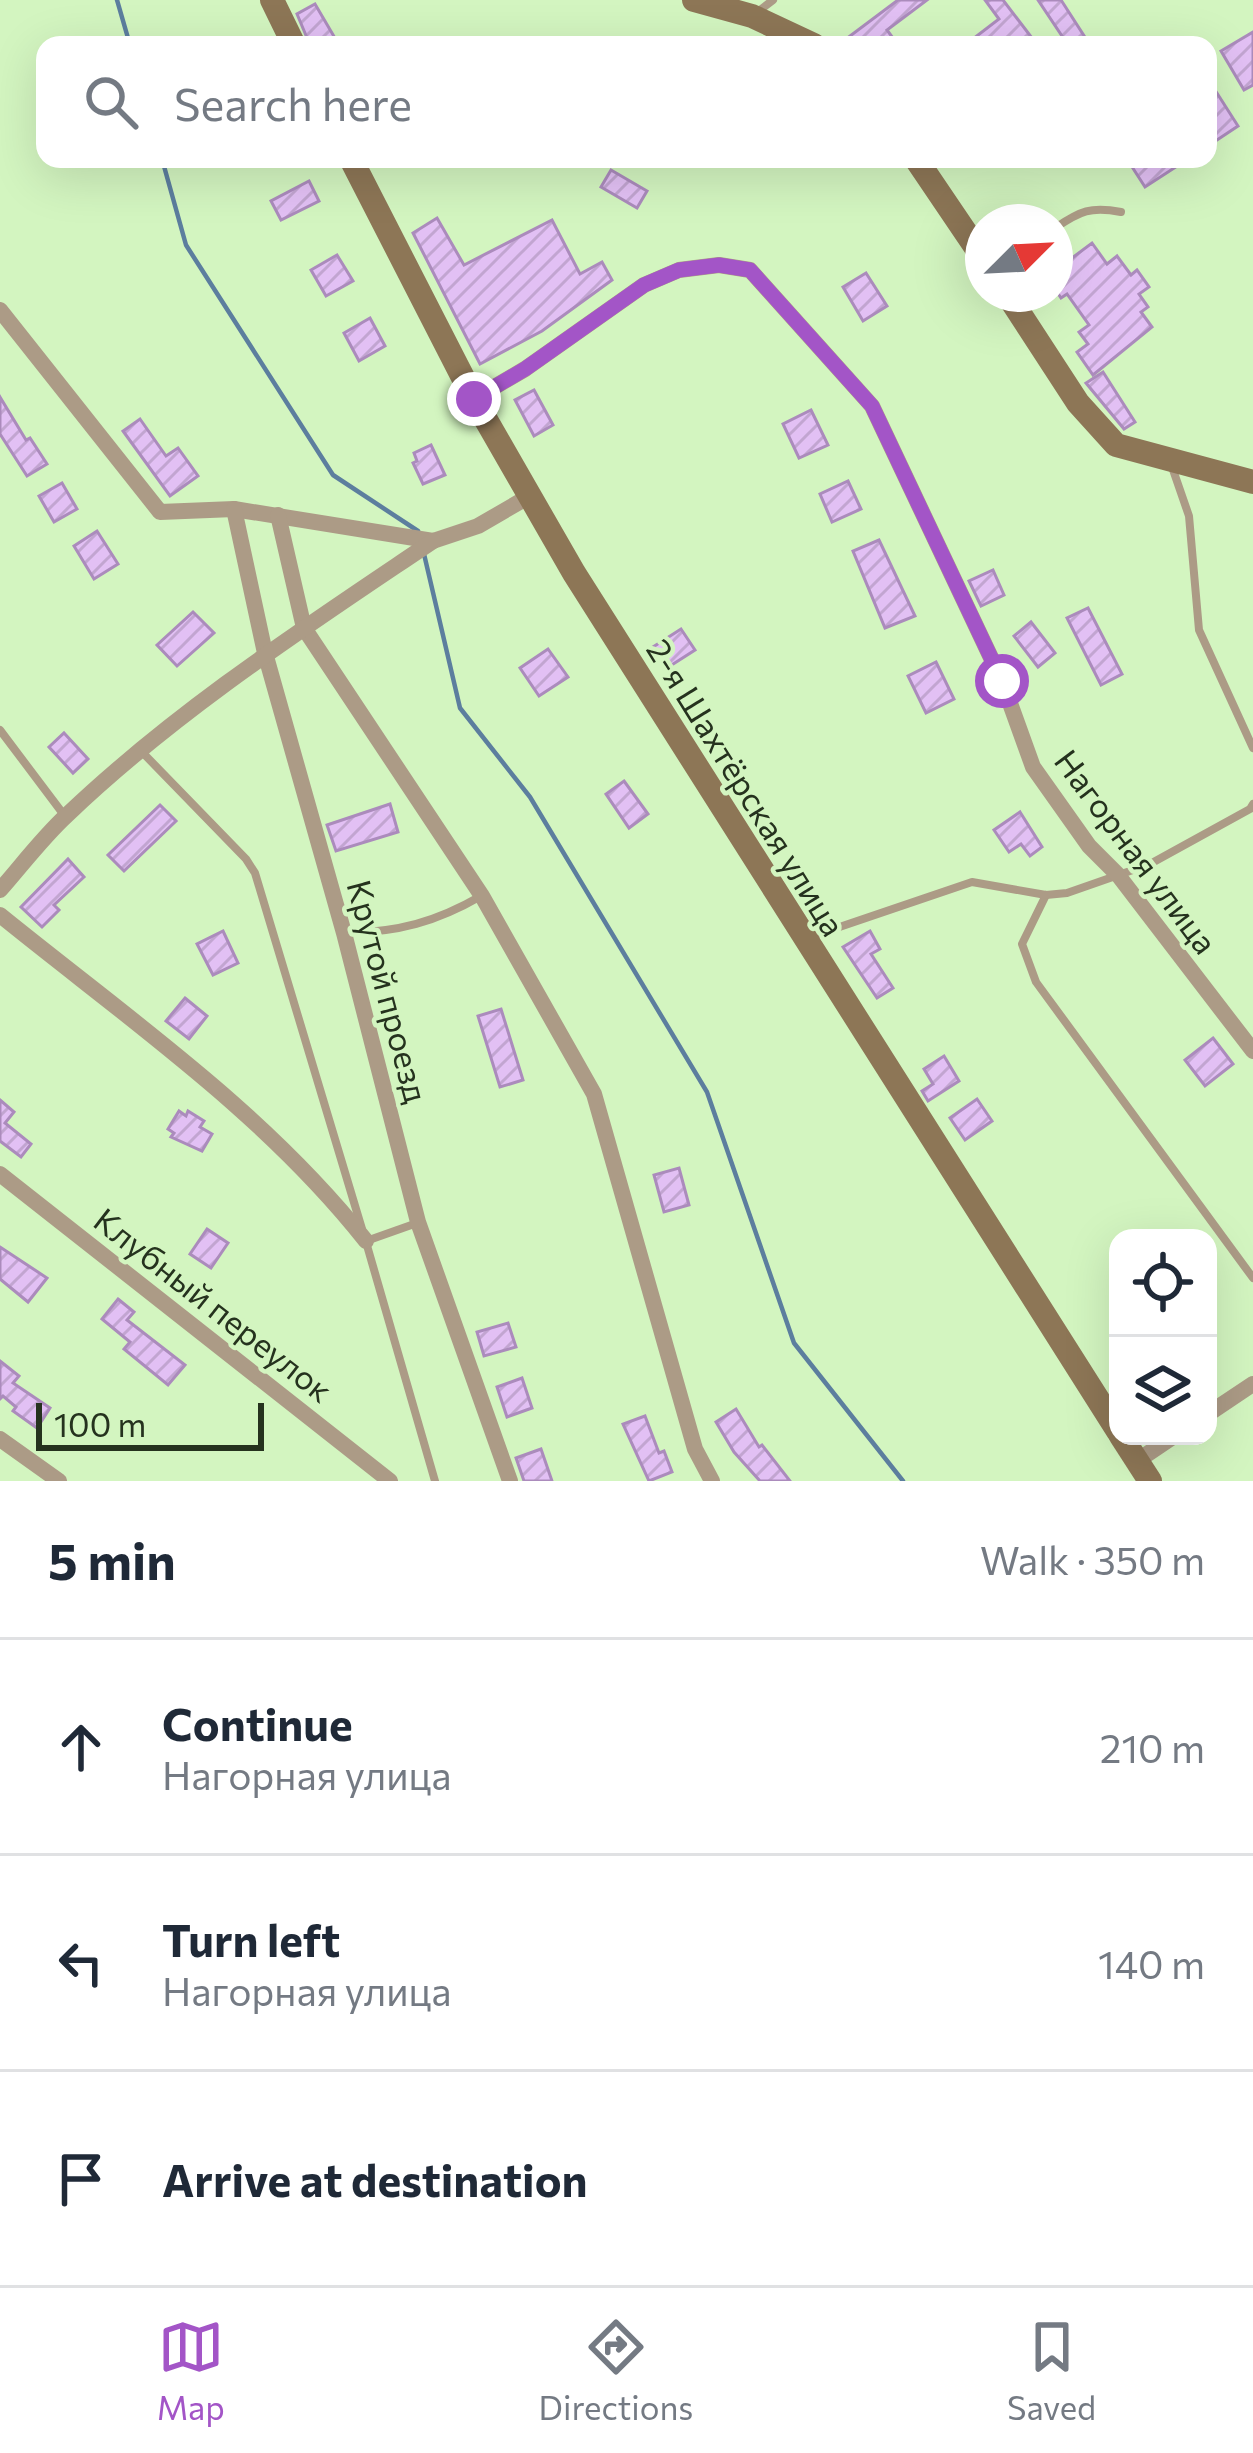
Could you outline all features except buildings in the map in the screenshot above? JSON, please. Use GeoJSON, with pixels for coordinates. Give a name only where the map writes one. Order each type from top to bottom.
{"type":"FeatureCollection","features":[{"type":"Feature","properties":{"kind":"main road"},"geometry":{"type":"LineString","coordinates":[[272,0],[290,36]]}},
{"type":"Feature","properties":{"kind":"main road"},"geometry":{"type":"LineString","coordinates":[[694,0],[752,16],[795,36]]}},
{"type":"Feature","properties":{"kind":"main road","name":"2-я Шахтёрская улица"},"geometry":{"type":"LineString","coordinates":[[355,168],[528,497],[803,940],[1109,1417]]}},
{"type":"Feature","properties":{"kind":"main road"},"geometry":{"type":"LineString","coordinates":[[922,168],[965,232]]}},
{"type":"Feature","properties":{"kind":"main road"},"geometry":{"type":"LineString","coordinates":[[1018,312],[1078,403],[1108,437],[1126,449],[1171,463],[1253,482]]}},
{"type":"Feature","properties":{"kind":"main road","name":"2-я Шахтёрская улица"},"geometry":{"type":"LineString","coordinates":[[1127,1445],[1143,1471]]}},
{"type":"Feature","properties":{"kind":"street","name":"Нагорная улица"},"geometry":{"type":"LineString","coordinates":[[474,399],[644,285],[679,270],[719,265],[750,270],[872,406],[1002,681],[1033,767],[1089,846],[1118,874],[1253,1051]]}},
{"type":"Feature","properties":{"kind":"street"},"geometry":{"type":"LineString","coordinates":[[0,310],[160,512],[234,509],[433,542]]}},
{"type":"Feature","properties":{"kind":"street"},"geometry":{"type":"LineString","coordinates":[[0,890],[65,816],[265,653],[433,542],[478,526],[528,497]]}},
{"type":"Feature","properties":{"kind":"street","name":"Крутой проезд"},"geometry":{"type":"LineString","coordinates":[[234,509],[265,653],[418,1222],[510,1481]]}},
{"type":"Feature","properties":{"kind":"street"},"geometry":{"type":"LineString","coordinates":[[278,514],[304,628],[482,896],[594,1094],[695,1449],[712,1481]]}},
{"type":"Feature","properties":{"kind":"street"},"geometry":{"type":"LineString","coordinates":[[0,915],[272,1135],[323,1186],[366,1241]]}},
{"type":"Feature","properties":{"kind":"street","name":"Клубный переулок"},"geometry":{"type":"LineString","coordinates":[[0,1174],[390,1481]]}},
{"type":"Feature","properties":{"kind":"street"},"geometry":{"type":"LineString","coordinates":[[1217,1408],[1253,1384]]}},
{"type":"Feature","properties":{"kind":"street"},"geometry":{"type":"LineString","coordinates":[[0,1439],[59,1481]]}},
{"type":"Feature","properties":{"kind":"street"},"geometry":{"type":"LineString","coordinates":[[1143,1471],[1166,1445]]}},
{"type":"Feature","properties":{"kind":"lane"},"geometry":{"type":"LineString","coordinates":[[752,16],[773,0]]}},
{"type":"Feature","properties":{"kind":"lane"},"geometry":{"type":"LineString","coordinates":[[1073,215],[1095,207],[1121,212]]}},
{"type":"Feature","properties":{"kind":"lane"},"geometry":{"type":"LineString","coordinates":[[1171,463],[1189,516],[1199,630],[1253,748]]}},
{"type":"Feature","properties":{"kind":"lane"},"geometry":{"type":"LineString","coordinates":[[0,730],[65,816]]}},
{"type":"Feature","properties":{"kind":"lane"},"geometry":{"type":"LineString","coordinates":[[142,752],[255,873],[435,1481]]}},
{"type":"Feature","properties":{"kind":"lane"},"geometry":{"type":"LineString","coordinates":[[803,940],[972,882],[1046,896],[1067,893],[1150,864],[1253,804]]}},
{"type":"Feature","properties":{"kind":"lane"},"geometry":{"type":"LineString","coordinates":[[344,933],[395,931],[429,923],[482,896]]}},
{"type":"Feature","properties":{"kind":"lane"},"geometry":{"type":"LineString","coordinates":[[1046,896],[1022,944],[1036,982],[1253,1278]]}},
{"type":"Feature","properties":{"kind":"lane"},"geometry":{"type":"LineString","coordinates":[[366,1241],[418,1222]]}},
{"type":"Feature","properties":{"kind":"waterway"},"geometry":{"type":"LineString","coordinates":[[117,0],[127,36]]}},
{"type":"Feature","properties":{"kind":"waterway"},"geometry":{"type":"LineString","coordinates":[[165,168],[186,245],[333,475],[418,531]]}},
{"type":"Feature","properties":{"kind":"waterway"},"geometry":{"type":"LineString","coordinates":[[424,554],[460,708],[530,797],[707,1092],[794,1343],[903,1481]]}},
{"type":"Feature","properties":{"kind":"route"},"geometry":{"type":"LineString","coordinates":[[474,399],[644,285],[679,270],[719,265],[750,270],[872,406],[1002,681]]}}]}
